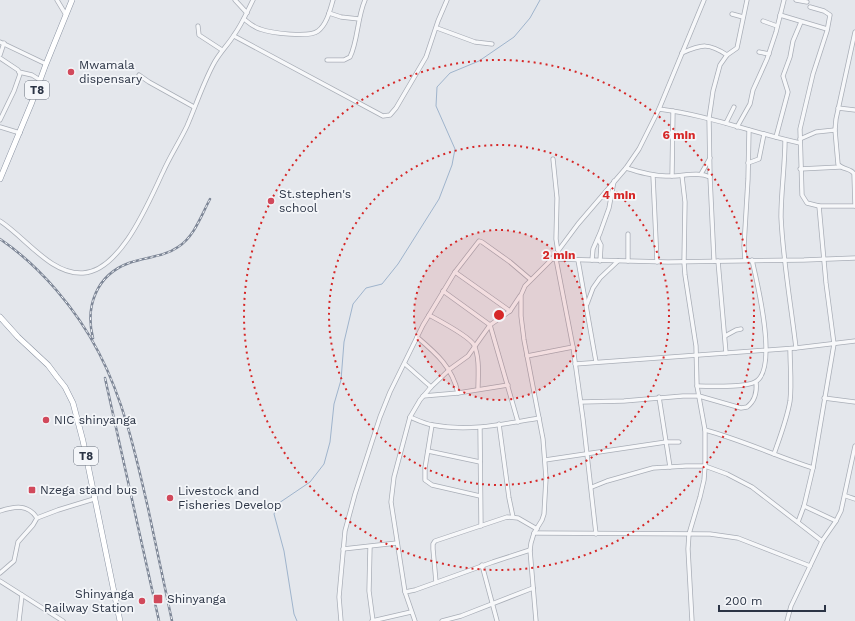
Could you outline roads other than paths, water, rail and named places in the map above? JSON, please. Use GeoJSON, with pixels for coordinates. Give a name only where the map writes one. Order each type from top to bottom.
{"type":"FeatureCollection","features":[{"type":"Feature","properties":{"kind":"highway","name":"T8"},"geometry":{"type":"LineString","coordinates":[[0,179],[20,133],[72,0]]}},
{"type":"Feature","properties":{"kind":"highway","name":"T8"},"geometry":{"type":"LineString","coordinates":[[0,317],[18,337],[48,365],[69,394],[79,423],[120,621]]}},
{"type":"Feature","properties":{"kind":"street"},"geometry":{"type":"LineString","coordinates":[[56,0],[66,15]]}},
{"type":"Feature","properties":{"kind":"street"},"geometry":{"type":"LineString","coordinates":[[234,0],[247,13]]}},
{"type":"Feature","properties":{"kind":"street"},"geometry":{"type":"LineString","coordinates":[[0,221],[44,258],[67,270],[79,273],[89,272],[96,270],[111,259],[133,232],[186,127],[213,65],[222,50],[234,36],[253,0]]}},
{"type":"Feature","properties":{"kind":"street"},"geometry":{"type":"LineString","coordinates":[[244,19],[261,30],[287,34],[310,34],[319,30],[329,13],[333,0]]}},
{"type":"Feature","properties":{"kind":"street"},"geometry":{"type":"LineString","coordinates":[[327,60],[344,60],[350,57],[354,44],[358,19],[364,0]]}},
{"type":"Feature","properties":{"kind":"street"},"geometry":{"type":"LineString","coordinates":[[234,36],[384,116],[390,115],[418,73],[429,51],[447,0]]}},
{"type":"Feature","properties":{"kind":"street"},"geometry":{"type":"LineString","coordinates":[[415,621],[405,592],[391,502],[394,477],[410,417],[423,396],[431,387],[450,369],[468,356],[490,325],[510,311],[521,295],[524,286],[554,259],[578,224],[626,168],[644,140],[659,109],[704,0]]}},
{"type":"Feature","properties":{"kind":"street"},"geometry":{"type":"LineString","coordinates":[[726,353],[716,261],[710,176],[711,156],[709,118],[712,91],[720,65],[727,55],[737,48],[747,0]]}},
{"type":"Feature","properties":{"kind":"street"},"geometry":{"type":"LineString","coordinates":[[738,127],[750,104],[753,90],[764,69],[784,0]]}},
{"type":"Feature","properties":{"kind":"street"},"geometry":{"type":"LineString","coordinates":[[796,0],[807,2]]}},
{"type":"Feature","properties":{"kind":"street"},"geometry":{"type":"LineString","coordinates":[[800,169],[840,167],[854,172],[855,206],[819,206],[807,203],[804,200],[801,189],[800,169],[800,141],[803,115],[830,15],[824,11],[810,7]]}},
{"type":"Feature","properties":{"kind":"street"},"geometry":{"type":"LineString","coordinates":[[329,13],[342,17],[358,19]]}},
{"type":"Feature","properties":{"kind":"street"},"geometry":{"type":"LineString","coordinates":[[732,14],[743,17]]}},
{"type":"Feature","properties":{"kind":"street"},"geometry":{"type":"LineString","coordinates":[[780,15],[827,29]]}},
{"type":"Feature","properties":{"kind":"street"},"geometry":{"type":"LineString","coordinates":[[763,21],[777,26]]}},
{"type":"Feature","properties":{"kind":"street"},"geometry":{"type":"LineString","coordinates":[[776,137],[788,92],[783,76],[801,22]]}},
{"type":"Feature","properties":{"kind":"street"},"geometry":{"type":"LineString","coordinates":[[198,26],[199,35],[222,50]]}},
{"type":"Feature","properties":{"kind":"street"},"geometry":{"type":"LineString","coordinates":[[437,28],[475,42],[492,44]]}},
{"type":"Feature","properties":{"kind":"street"},"geometry":{"type":"LineString","coordinates":[[840,167],[837,160],[835,130],[838,108],[854,44],[855,32]]}},
{"type":"Feature","properties":{"kind":"street"},"geometry":{"type":"LineString","coordinates":[[0,55],[2,42],[46,64]]}},
{"type":"Feature","properties":{"kind":"street"},"geometry":{"type":"LineString","coordinates":[[682,53],[701,45],[719,50],[727,55]]}},
{"type":"Feature","properties":{"kind":"street"},"geometry":{"type":"LineString","coordinates":[[759,52],[769,54]]}},
{"type":"Feature","properties":{"kind":"street"},"geometry":{"type":"LineString","coordinates":[[0,58],[19,72],[32,75],[40,80]]}},
{"type":"Feature","properties":{"kind":"street"},"geometry":{"type":"LineString","coordinates":[[0,120],[19,78],[19,72]]}},
{"type":"Feature","properties":{"kind":"street"},"geometry":{"type":"LineString","coordinates":[[139,75],[194,107]]}},
{"type":"Feature","properties":{"kind":"street"},"geometry":{"type":"LineString","coordinates":[[726,123],[734,107]]}},
{"type":"Feature","properties":{"kind":"street"},"geometry":{"type":"LineString","coordinates":[[838,108],[855,110]]}},
{"type":"Feature","properties":{"kind":"street"},"geometry":{"type":"LineString","coordinates":[[659,109],[709,118],[785,140],[800,141],[816,132],[835,130]]}},
{"type":"Feature","properties":{"kind":"street"},"geometry":{"type":"LineString","coordinates":[[672,176],[673,111]]}},
{"type":"Feature","properties":{"kind":"street"},"geometry":{"type":"LineString","coordinates":[[0,126],[20,133]]}},
{"type":"Feature","properties":{"kind":"street"},"geometry":{"type":"LineString","coordinates":[[745,260],[749,130]]}},
{"type":"Feature","properties":{"kind":"street"},"geometry":{"type":"LineString","coordinates":[[748,163],[759,159],[764,134]]}},
{"type":"Feature","properties":{"kind":"street"},"geometry":{"type":"LineString","coordinates":[[785,140],[781,209],[785,261],[796,348]]}},
{"type":"Feature","properties":{"kind":"street"},"geometry":{"type":"LineString","coordinates":[[701,174],[711,156]]}},
{"type":"Feature","properties":{"kind":"street"},"geometry":{"type":"LineString","coordinates":[[553,159],[557,198],[556,239],[558,252]]}},
{"type":"Feature","properties":{"kind":"street"},"geometry":{"type":"LineString","coordinates":[[626,168],[653,176],[682,176],[701,174],[710,176]]}},
{"type":"Feature","properties":{"kind":"street"},"geometry":{"type":"LineString","coordinates":[[653,176],[657,262]]}},
{"type":"Feature","properties":{"kind":"street"},"geometry":{"type":"LineString","coordinates":[[682,176],[685,202],[684,262],[696,355],[697,386],[705,430],[705,466],[700,497],[689,534],[688,549],[692,621]]}},
{"type":"Feature","properties":{"kind":"street"},"geometry":{"type":"LineString","coordinates":[[592,260],[593,249],[611,201],[614,181]]}},
{"type":"Feature","properties":{"kind":"street"},"geometry":{"type":"LineString","coordinates":[[798,522],[804,506],[813,468],[834,344],[819,206]]}},
{"type":"Feature","properties":{"kind":"street"},"geometry":{"type":"LineString","coordinates":[[628,234],[628,261]]}},
{"type":"Feature","properties":{"kind":"street"},"geometry":{"type":"LineString","coordinates":[[598,239],[601,245],[600,261]]}},
{"type":"Feature","properties":{"kind":"street"},"geometry":{"type":"LineString","coordinates":[[341,621],[339,596],[343,549],[349,512],[375,431],[390,392],[429,315],[455,272],[475,245],[480,241],[510,262],[530,279]]}},
{"type":"Feature","properties":{"kind":"street"},"geometry":{"type":"LineString","coordinates":[[554,259],[684,262],[745,260],[785,261],[855,258]]}},
{"type":"Feature","properties":{"kind":"street"},"geometry":{"type":"LineString","coordinates":[[554,259],[573,347],[592,487],[596,534]]}},
{"type":"Feature","properties":{"kind":"street"},"geometry":{"type":"LineString","coordinates":[[578,260],[596,362]]}},
{"type":"Feature","properties":{"kind":"street"},"geometry":{"type":"LineString","coordinates":[[697,386],[742,385],[756,382],[763,374],[766,350],[761,302],[752,260]]}},
{"type":"Feature","properties":{"kind":"street"},"geometry":{"type":"LineString","coordinates":[[586,305],[593,288],[600,278],[618,261]]}},
{"type":"Feature","properties":{"kind":"street"},"geometry":{"type":"LineString","coordinates":[[455,272],[510,311]]}},
{"type":"Feature","properties":{"kind":"street"},"geometry":{"type":"LineString","coordinates":[[443,291],[490,325],[518,422]]}},
{"type":"Feature","properties":{"kind":"street"},"geometry":{"type":"LineString","coordinates":[[521,295],[521,316],[545,460],[546,505],[542,520],[534,533],[530,550],[536,621]]}},
{"type":"Feature","properties":{"kind":"street"},"geometry":{"type":"LineString","coordinates":[[429,315],[467,338],[474,346],[477,359],[478,389]]}},
{"type":"Feature","properties":{"kind":"street"},"geometry":{"type":"LineString","coordinates":[[725,336],[741,329]]}},
{"type":"Feature","properties":{"kind":"street"},"geometry":{"type":"LineString","coordinates":[[418,337],[450,369],[456,382],[458,393]]}},
{"type":"Feature","properties":{"kind":"street"},"geometry":{"type":"LineString","coordinates":[[575,364],[790,349],[855,341]]}},
{"type":"Feature","properties":{"kind":"street"},"geometry":{"type":"LineString","coordinates":[[527,356],[573,347]]}},
{"type":"Feature","properties":{"kind":"street"},"geometry":{"type":"LineString","coordinates":[[774,454],[789,403],[790,349]]}},
{"type":"Feature","properties":{"kind":"street"},"geometry":{"type":"LineString","coordinates":[[404,364],[431,387]]}},
{"type":"Feature","properties":{"kind":"street"},"geometry":{"type":"LineString","coordinates":[[581,402],[699,396],[742,408],[747,408],[755,397],[756,382]]}},
{"type":"Feature","properties":{"kind":"street"},"geometry":{"type":"LineString","coordinates":[[423,396],[458,393],[508,385]]}},
{"type":"Feature","properties":{"kind":"street"},"geometry":{"type":"LineString","coordinates":[[659,397],[670,467]]}},
{"type":"Feature","properties":{"kind":"street"},"geometry":{"type":"LineString","coordinates":[[824,398],[855,402]]}},
{"type":"Feature","properties":{"kind":"street"},"geometry":{"type":"LineString","coordinates":[[410,417],[432,425],[457,428],[480,428],[539,418]]}},
{"type":"Feature","properties":{"kind":"street"},"geometry":{"type":"LineString","coordinates":[[499,424],[513,517]]}},
{"type":"Feature","properties":{"kind":"street"},"geometry":{"type":"LineString","coordinates":[[432,425],[424,472],[424,477],[427,482],[439,487],[480,496]]}},
{"type":"Feature","properties":{"kind":"street"},"geometry":{"type":"LineString","coordinates":[[480,428],[481,526]]}},
{"type":"Feature","properties":{"kind":"street"},"geometry":{"type":"LineString","coordinates":[[705,430],[740,440],[813,468]]}},
{"type":"Feature","properties":{"kind":"street"},"geometry":{"type":"LineString","coordinates":[[545,460],[666,442],[679,442]]}},
{"type":"Feature","properties":{"kind":"street"},"geometry":{"type":"LineString","coordinates":[[788,621],[791,606],[822,541],[842,511],[855,446]]}},
{"type":"Feature","properties":{"kind":"street"},"geometry":{"type":"LineString","coordinates":[[428,451],[480,462]]}},
{"type":"Feature","properties":{"kind":"street"},"geometry":{"type":"LineString","coordinates":[[592,487],[607,481],[646,470],[670,467],[705,466],[727,474],[752,487],[822,541]]}},
{"type":"Feature","properties":{"kind":"street"},"geometry":{"type":"LineString","coordinates":[[846,496],[855,499]]}},
{"type":"Feature","properties":{"kind":"street"},"geometry":{"type":"LineString","coordinates":[[0,573],[14,561],[18,542],[38,518],[58,510],[94,500]]}},
{"type":"Feature","properties":{"kind":"street"},"geometry":{"type":"LineString","coordinates":[[804,506],[836,521]]}},
{"type":"Feature","properties":{"kind":"street"},"geometry":{"type":"LineString","coordinates":[[0,511],[11,508],[30,509],[38,518]]}},
{"type":"Feature","properties":{"kind":"street"},"geometry":{"type":"LineString","coordinates":[[436,582],[433,559],[433,542],[501,519],[513,517],[526,522],[537,529]]}},
{"type":"Feature","properties":{"kind":"street"},"geometry":{"type":"LineString","coordinates":[[534,533],[710,534],[738,538],[810,566]]}},
{"type":"Feature","properties":{"kind":"street"},"geometry":{"type":"LineString","coordinates":[[343,549],[397,543]]}},
{"type":"Feature","properties":{"kind":"street"},"geometry":{"type":"LineString","coordinates":[[370,547],[369,591],[372,621],[411,612]]}},
{"type":"Feature","properties":{"kind":"street"},"geometry":{"type":"LineString","coordinates":[[405,592],[415,590],[530,550]]}},
{"type":"Feature","properties":{"kind":"street"},"geometry":{"type":"LineString","coordinates":[[482,566],[497,621]]}},
{"type":"Feature","properties":{"kind":"street"},"geometry":{"type":"LineString","coordinates":[[0,581],[62,621]]}},
{"type":"Feature","properties":{"kind":"street"},"geometry":{"type":"LineString","coordinates":[[442,621],[461,616],[533,588]]}},
{"type":"Feature","properties":{"kind":"street"},"geometry":{"type":"LineString","coordinates":[[19,621],[22,595]]}},
{"type":"Feature","properties":{"kind":"street"},"geometry":{"type":"LineString","coordinates":[[461,616],[462,621]]}},
{"type":"Feature","properties":{"kind":"waterway"},"geometry":{"type":"LineString","coordinates":[[297,621],[294,614],[284,551],[274,514],[279,503],[310,482],[324,464],[330,442],[334,404],[341,380],[344,342],[353,304],[366,288],[382,284],[398,264],[439,199],[452,165],[455,149],[436,106],[437,87],[450,73],[479,61],[514,37],[530,18],[540,0]]}},
{"type":"Feature","properties":{"kind":"railway"},"geometry":{"type":"LineString","coordinates":[[93,338],[91,326],[92,304],[96,293],[108,275],[129,263],[167,253],[184,243],[197,226],[210,199]]}},
{"type":"Feature","properties":{"kind":"railway"},"geometry":{"type":"LineString","coordinates":[[0,239],[29,262],[69,305],[90,337],[108,371],[116,390],[134,449],[172,621]]}},
{"type":"Feature","properties":{"kind":"railway"},"geometry":{"type":"LineString","coordinates":[[105,378],[159,621]]}},
{"type":"Feature","properties":{"kind":"place","name":"Mwamala dispensary"},"geometry":{"type":"Point","coordinates":[71,72]}},
{"type":"Feature","properties":{"kind":"place","name":"St.stephen's school"},"geometry":{"type":"Point","coordinates":[271,201]}},
{"type":"Feature","properties":{"kind":"place","name":"NIC shinyanga"},"geometry":{"type":"Point","coordinates":[46,420]}},
{"type":"Feature","properties":{"kind":"place","name":"Nzega stand bus"},"geometry":{"type":"Point","coordinates":[32,490]}},
{"type":"Feature","properties":{"kind":"place","name":"Livestock and Fisheries Develop"},"geometry":{"type":"Point","coordinates":[170,498]}},
{"type":"Feature","properties":{"kind":"place","name":"Shinyanga"},"geometry":{"type":"Point","coordinates":[158,599]}},
{"type":"Feature","properties":{"kind":"place","name":"Shinyanga Railway Station"},"geometry":{"type":"Point","coordinates":[142,601]}}]}
